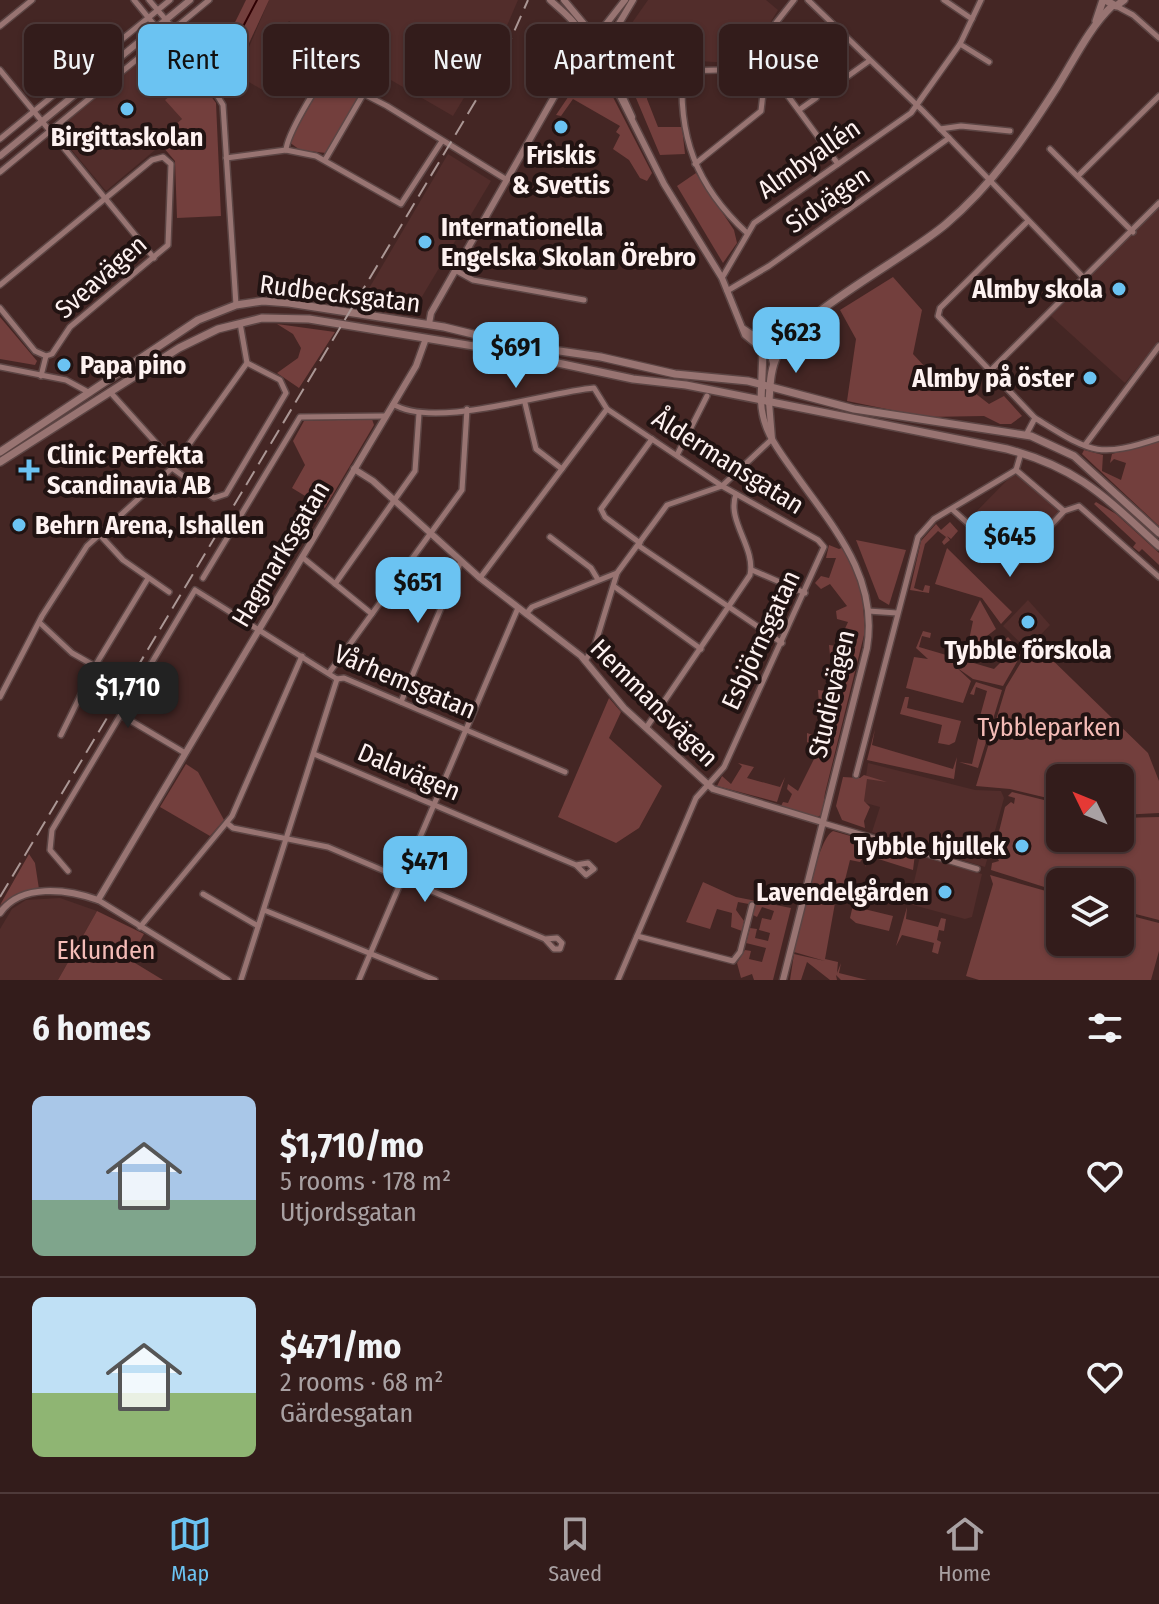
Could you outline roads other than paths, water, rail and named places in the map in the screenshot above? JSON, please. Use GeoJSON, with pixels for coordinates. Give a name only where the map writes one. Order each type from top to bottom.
{"type":"FeatureCollection","features":[{"type":"Feature","properties":{"kind":"main road"},"geometry":{"type":"LineString","coordinates":[[766,385],[784,344],[819,312],[937,231],[990,180],[1024,138],[1109,3],[1125,0]]}},
{"type":"Feature","properties":{"kind":"main road","name":"Rudbecksgatan"},"geometry":{"type":"LineString","coordinates":[[0,452],[91,394],[192,323],[236,305],[272,301],[429,324],[510,343],[601,357],[675,374],[766,385],[875,413],[976,425],[1026,435],[1074,456],[1159,533]]}},
{"type":"Feature","properties":{"kind":"main road"},"geometry":{"type":"LineString","coordinates":[[236,305],[240,323]]}},
{"type":"Feature","properties":{"kind":"main road"},"geometry":{"type":"LineString","coordinates":[[765,401],[767,347],[790,324],[819,312]]}},
{"type":"Feature","properties":{"kind":"main road","name":"Rudbecksgatan"},"geometry":{"type":"LineString","coordinates":[[0,462],[197,338],[262,318],[309,319],[425,341],[492,349],[1021,453],[1081,477],[1159,546]]}},
{"type":"Feature","properties":{"kind":"main road"},"geometry":{"type":"LineString","coordinates":[[425,341],[429,324]]}},
{"type":"Feature","properties":{"kind":"main road"},"geometry":{"type":"LineString","coordinates":[[767,347],[784,344]]}},
{"type":"Feature","properties":{"kind":"main road"},"geometry":{"type":"LineString","coordinates":[[1021,453],[1026,435]]}},
{"type":"Feature","properties":{"kind":"street"},"geometry":{"type":"LineString","coordinates":[[0,26],[32,0]]}},
{"type":"Feature","properties":{"kind":"street"},"geometry":{"type":"LineString","coordinates":[[134,0],[153,24]]}},
{"type":"Feature","properties":{"kind":"street"},"geometry":{"type":"LineString","coordinates":[[149,0],[170,24]]}},
{"type":"Feature","properties":{"kind":"street"},"geometry":{"type":"LineString","coordinates":[[0,139],[170,0]]}},
{"type":"Feature","properties":{"kind":"street"},"geometry":{"type":"LineString","coordinates":[[161,24],[190,0]]}},
{"type":"Feature","properties":{"kind":"street"},"geometry":{"type":"LineString","coordinates":[[180,24],[209,0]]}},
{"type":"Feature","properties":{"kind":"street"},"geometry":{"type":"LineString","coordinates":[[550,0],[577,24]]}},
{"type":"Feature","properties":{"kind":"street"},"geometry":{"type":"LineString","coordinates":[[564,0],[584,24]]}},
{"type":"Feature","properties":{"kind":"street"},"geometry":{"type":"LineString","coordinates":[[606,24],[625,0]]}},
{"type":"Feature","properties":{"kind":"street"},"geometry":{"type":"LineString","coordinates":[[617,24],[633,0]]}},
{"type":"Feature","properties":{"kind":"street"},"geometry":{"type":"LineString","coordinates":[[775,24],[794,0]]}},
{"type":"Feature","properties":{"kind":"street"},"geometry":{"type":"LineString","coordinates":[[808,0],[949,138],[1085,279]]}},
{"type":"Feature","properties":{"kind":"street"},"geometry":{"type":"LineString","coordinates":[[944,0],[972,19]]}},
{"type":"Feature","properties":{"kind":"street","name":"Almbyallén"},"geometry":{"type":"LineString","coordinates":[[722,278],[759,218],[917,107],[960,44],[981,0]]}},
{"type":"Feature","properties":{"kind":"street"},"geometry":{"type":"LineString","coordinates":[[1125,0],[1133,15]]}},
{"type":"Feature","properties":{"kind":"street"},"geometry":{"type":"LineString","coordinates":[[1109,3],[1133,15],[1159,38]]}},
{"type":"Feature","properties":{"kind":"street"},"geometry":{"type":"LineString","coordinates":[[0,156],[138,43]]}},
{"type":"Feature","properties":{"kind":"street"},"geometry":{"type":"LineString","coordinates":[[960,44],[989,62]]}},
{"type":"Feature","properties":{"kind":"street"},"geometry":{"type":"LineString","coordinates":[[0,172],[138,60]]}},
{"type":"Feature","properties":{"kind":"street"},"geometry":{"type":"LineString","coordinates":[[848,76],[869,61]]}},
{"type":"Feature","properties":{"kind":"street"},"geometry":{"type":"LineString","coordinates":[[719,70],[683,68],[681,104],[690,156],[747,233]]}},
{"type":"Feature","properties":{"kind":"street"},"geometry":{"type":"LineString","coordinates":[[0,70],[154,258]]}},
{"type":"Feature","properties":{"kind":"street"},"geometry":{"type":"LineString","coordinates":[[217,96],[223,105],[236,305]]}},
{"type":"Feature","properties":{"kind":"street"},"geometry":{"type":"LineString","coordinates":[[286,150],[291,131],[312,96]]}},
{"type":"Feature","properties":{"kind":"street"},"geometry":{"type":"LineString","coordinates":[[325,160],[362,96]]}},
{"type":"Feature","properties":{"kind":"street"},"geometry":{"type":"LineString","coordinates":[[369,96],[508,181]]}},
{"type":"Feature","properties":{"kind":"street"},"geometry":{"type":"LineString","coordinates":[[429,324],[430,315],[455,270],[557,96]]}},
{"type":"Feature","properties":{"kind":"street"},"geometry":{"type":"LineString","coordinates":[[620,96],[664,184],[722,278],[744,329],[767,347],[773,364]]}},
{"type":"Feature","properties":{"kind":"street"},"geometry":{"type":"LineString","coordinates":[[695,164],[761,111],[763,96]]}},
{"type":"Feature","properties":{"kind":"street"},"geometry":{"type":"LineString","coordinates":[[788,96],[838,164]]}},
{"type":"Feature","properties":{"kind":"street"},"geometry":{"type":"LineString","coordinates":[[1078,176],[1159,96]]}},
{"type":"Feature","properties":{"kind":"street"},"geometry":{"type":"LineString","coordinates":[[799,110],[816,98]]}},
{"type":"Feature","properties":{"kind":"street"},"geometry":{"type":"LineString","coordinates":[[940,129],[961,126],[1010,131]]}},
{"type":"Feature","properties":{"kind":"street","name":"Sidvägen"},"geometry":{"type":"LineString","coordinates":[[727,291],[769,266],[949,138]]}},
{"type":"Feature","properties":{"kind":"street"},"geometry":{"type":"LineString","coordinates":[[226,158],[286,150],[325,160],[398,204],[403,203],[442,141]]}},
{"type":"Feature","properties":{"kind":"street"},"geometry":{"type":"LineString","coordinates":[[1050,149],[1133,232]]}},
{"type":"Feature","properties":{"kind":"street","name":"Sveavägen"},"geometry":{"type":"LineString","coordinates":[[41,376],[46,356],[52,354],[74,323],[154,258],[169,240],[172,168],[162,157],[152,160],[105,198]]}},
{"type":"Feature","properties":{"kind":"street"},"geometry":{"type":"LineString","coordinates":[[0,285],[105,198]]}},
{"type":"Feature","properties":{"kind":"street"},"geometry":{"type":"LineString","coordinates":[[990,371],[1159,203]]}},
{"type":"Feature","properties":{"kind":"street"},"geometry":{"type":"LineString","coordinates":[[1028,221],[937,313],[1035,418],[1085,445],[1110,452],[1159,438]]}},
{"type":"Feature","properties":{"kind":"street"},"geometry":{"type":"LineString","coordinates":[[455,270],[473,280],[584,300]]}},
{"type":"Feature","properties":{"kind":"street"},"geometry":{"type":"LineString","coordinates":[[0,308],[35,351],[46,356]]}},
{"type":"Feature","properties":{"kind":"street"},"geometry":{"type":"LineString","coordinates":[[0,697],[87,546],[173,466],[247,363],[240,323]]}},
{"type":"Feature","properties":{"kind":"street","name":"Hagmarksgatan"},"geometry":{"type":"LineString","coordinates":[[98,900],[417,364],[425,341]]}},
{"type":"Feature","properties":{"kind":"street"},"geometry":{"type":"LineString","coordinates":[[1085,445],[1159,346]]}},
{"type":"Feature","properties":{"kind":"street"},"geometry":{"type":"LineString","coordinates":[[111,393],[173,466],[214,498],[226,494],[286,393],[280,380],[247,363]]}},
{"type":"Feature","properties":{"kind":"street"},"geometry":{"type":"LineString","coordinates":[[0,367],[66,380],[91,394]]}},
{"type":"Feature","properties":{"kind":"street","name":"Åldermansgatan"},"geometry":{"type":"LineString","coordinates":[[525,403],[594,388],[607,409],[722,486],[818,540],[824,551]]}},
{"type":"Feature","properties":{"kind":"street"},"geometry":{"type":"LineString","coordinates":[[677,456],[707,396]]}},
{"type":"Feature","properties":{"kind":"street","name":"Studievägen"},"geometry":{"type":"LineString","coordinates":[[765,401],[765,430],[851,554],[861,578],[868,611],[867,648],[783,980]]}},
{"type":"Feature","properties":{"kind":"street"},"geometry":{"type":"LineString","coordinates":[[393,404],[403,411],[419,413],[525,403],[536,449],[562,469]]}},
{"type":"Feature","properties":{"kind":"street"},"geometry":{"type":"LineString","coordinates":[[329,673],[462,490],[467,409]]}},
{"type":"Feature","properties":{"kind":"street"},"geometry":{"type":"LineString","coordinates":[[480,578],[607,409]]}},
{"type":"Feature","properties":{"kind":"street"},"geometry":{"type":"LineString","coordinates":[[335,584],[415,471],[419,413]]}},
{"type":"Feature","properties":{"kind":"street"},"geometry":{"type":"LineString","coordinates":[[203,578],[300,417],[386,416]]}},
{"type":"Feature","properties":{"kind":"street"},"geometry":{"type":"LineString","coordinates":[[1026,435],[1035,418]]}},
{"type":"Feature","properties":{"kind":"street"},"geometry":{"type":"LineString","coordinates":[[652,439],[601,509],[605,517],[782,643]]}},
{"type":"Feature","properties":{"kind":"street"},"geometry":{"type":"LineString","coordinates":[[585,661],[595,645],[617,573],[671,501],[722,486],[772,439]]}},
{"type":"Feature","properties":{"kind":"street"},"geometry":{"type":"LineString","coordinates":[[856,775],[918,537],[934,519],[1016,470],[1021,453]]}},
{"type":"Feature","properties":{"kind":"street","name":"Hemmansvägen"},"geometry":{"type":"LineString","coordinates":[[354,469],[394,500],[480,578],[585,661],[646,728],[708,785],[719,792],[977,869]]}},
{"type":"Feature","properties":{"kind":"street"},"geometry":{"type":"LineString","coordinates":[[1016,470],[1064,511]]}},
{"type":"Feature","properties":{"kind":"street"},"geometry":{"type":"LineString","coordinates":[[646,728],[752,570],[732,505],[736,494]]}},
{"type":"Feature","properties":{"kind":"street"},"geometry":{"type":"LineString","coordinates":[[953,510],[1014,565],[1064,511],[1073,506],[1084,509],[1159,577]]}},
{"type":"Feature","properties":{"kind":"street"},"geometry":{"type":"LineString","coordinates":[[99,534],[147,580],[169,592]]}},
{"type":"Feature","properties":{"kind":"street"},"geometry":{"type":"LineString","coordinates":[[550,537],[591,568],[597,578]]}},
{"type":"Feature","properties":{"kind":"street","name":"Esbjörnsgatan"},"geometry":{"type":"LineString","coordinates":[[618,980],[696,798],[724,767],[824,551]]}},
{"type":"Feature","properties":{"kind":"street"},"geometry":{"type":"LineString","coordinates":[[302,557],[372,614]]}},
{"type":"Feature","properties":{"kind":"street"},"geometry":{"type":"LineString","coordinates":[[401,702],[461,561]]}},
{"type":"Feature","properties":{"kind":"street"},"geometry":{"type":"LineString","coordinates":[[752,570],[805,593]]}},
{"type":"Feature","properties":{"kind":"street"},"geometry":{"type":"LineString","coordinates":[[526,614],[532,607],[597,578],[617,573]]}},
{"type":"Feature","properties":{"kind":"street"},"geometry":{"type":"LineString","coordinates":[[61,735],[95,666],[147,580]]}},
{"type":"Feature","properties":{"kind":"street"},"geometry":{"type":"LineString","coordinates":[[615,587],[701,649]]}},
{"type":"Feature","properties":{"kind":"street","name":"Vårhemsgatan"},"geometry":{"type":"LineString","coordinates":[[120,715],[195,590],[337,679],[344,678],[565,772]]}},
{"type":"Feature","properties":{"kind":"street"},"geometry":{"type":"LineString","coordinates":[[359,980],[518,608]]}},
{"type":"Feature","properties":{"kind":"street"},"geometry":{"type":"LineString","coordinates":[[868,611],[897,613]]}},
{"type":"Feature","properties":{"kind":"street"},"geometry":{"type":"LineString","coordinates":[[40,623],[72,653],[95,666]]}},
{"type":"Feature","properties":{"kind":"street"},"geometry":{"type":"LineString","coordinates":[[140,927],[227,823],[302,656]]}},
{"type":"Feature","properties":{"kind":"street"},"geometry":{"type":"LineString","coordinates":[[241,980],[337,679]]}},
{"type":"Feature","properties":{"kind":"street"},"geometry":{"type":"LineString","coordinates":[[68,871],[50,850],[52,830],[120,715],[185,753]]}},
{"type":"Feature","properties":{"kind":"street","name":"Dalavägen"},"geometry":{"type":"LineString","coordinates":[[314,754],[576,865]]}},
{"type":"Feature","properties":{"kind":"street"},"geometry":{"type":"LineString","coordinates":[[227,823],[233,828],[328,847],[545,939]]}},
{"type":"Feature","properties":{"kind":"street"},"geometry":{"type":"LineString","coordinates":[[0,913],[10,901],[32,892],[68,892],[98,900],[228,980]]}},
{"type":"Feature","properties":{"kind":"street"},"geometry":{"type":"LineString","coordinates":[[203,894],[258,926]]}},
{"type":"Feature","properties":{"kind":"street"},"geometry":{"type":"LineString","coordinates":[[637,936],[733,961],[740,952],[752,905]]}},
{"type":"Feature","properties":{"kind":"street"},"geometry":{"type":"LineString","coordinates":[[264,910],[435,980]]}},
{"type":"Feature","properties":{"kind":"waterway"},"geometry":{"type":"LineString","coordinates":[[244,24],[257,0]]}},
{"type":"Feature","properties":{"kind":"railway"},"geometry":{"type":"LineString","coordinates":[[0,897],[506,50],[528,0]]}},
{"type":"Feature","properties":{"kind":"place","name":"Birgittaskolan"},"geometry":{"type":"Point","coordinates":[127,109]}},
{"type":"Feature","properties":{"kind":"place","name":"Friskis & Svettis"},"geometry":{"type":"Point","coordinates":[561,127]}},
{"type":"Feature","properties":{"kind":"place","name":"Internationella Engelska Skolan Örebro"},"geometry":{"type":"Point","coordinates":[425,242]}},
{"type":"Feature","properties":{"kind":"place","name":"Almby skola"},"geometry":{"type":"Point","coordinates":[1119,289]}},
{"type":"Feature","properties":{"kind":"place","name":"Papa pino"},"geometry":{"type":"Point","coordinates":[64,365]}},
{"type":"Feature","properties":{"kind":"place","name":"Almby på öster"},"geometry":{"type":"Point","coordinates":[1090,378]}},
{"type":"Feature","properties":{"kind":"place","name":"Clinic Perfekta Scandinavia AB"},"geometry":{"type":"Point","coordinates":[29,470]}},
{"type":"Feature","properties":{"kind":"place","name":"Behrn Arena, Ishallen"},"geometry":{"type":"Point","coordinates":[19,525]}},
{"type":"Feature","properties":{"kind":"place","name":"Tybble förskola"},"geometry":{"type":"Point","coordinates":[1028,622]}},
{"type":"Feature","properties":{"kind":"place","name":"Tybble hjullek"},"geometry":{"type":"Point","coordinates":[1022,846]}},
{"type":"Feature","properties":{"kind":"place","name":"Lavendelgården"},"geometry":{"type":"Point","coordinates":[945,892]}},
{"type":"Feature","properties":{"kind":"park label","name":"Tybbleparken"},"geometry":{"type":"Point","coordinates":[1049,727]}},
{"type":"Feature","properties":{"kind":"park label","name":"Eklunden"},"geometry":{"type":"Point","coordinates":[106,950]}}]}
